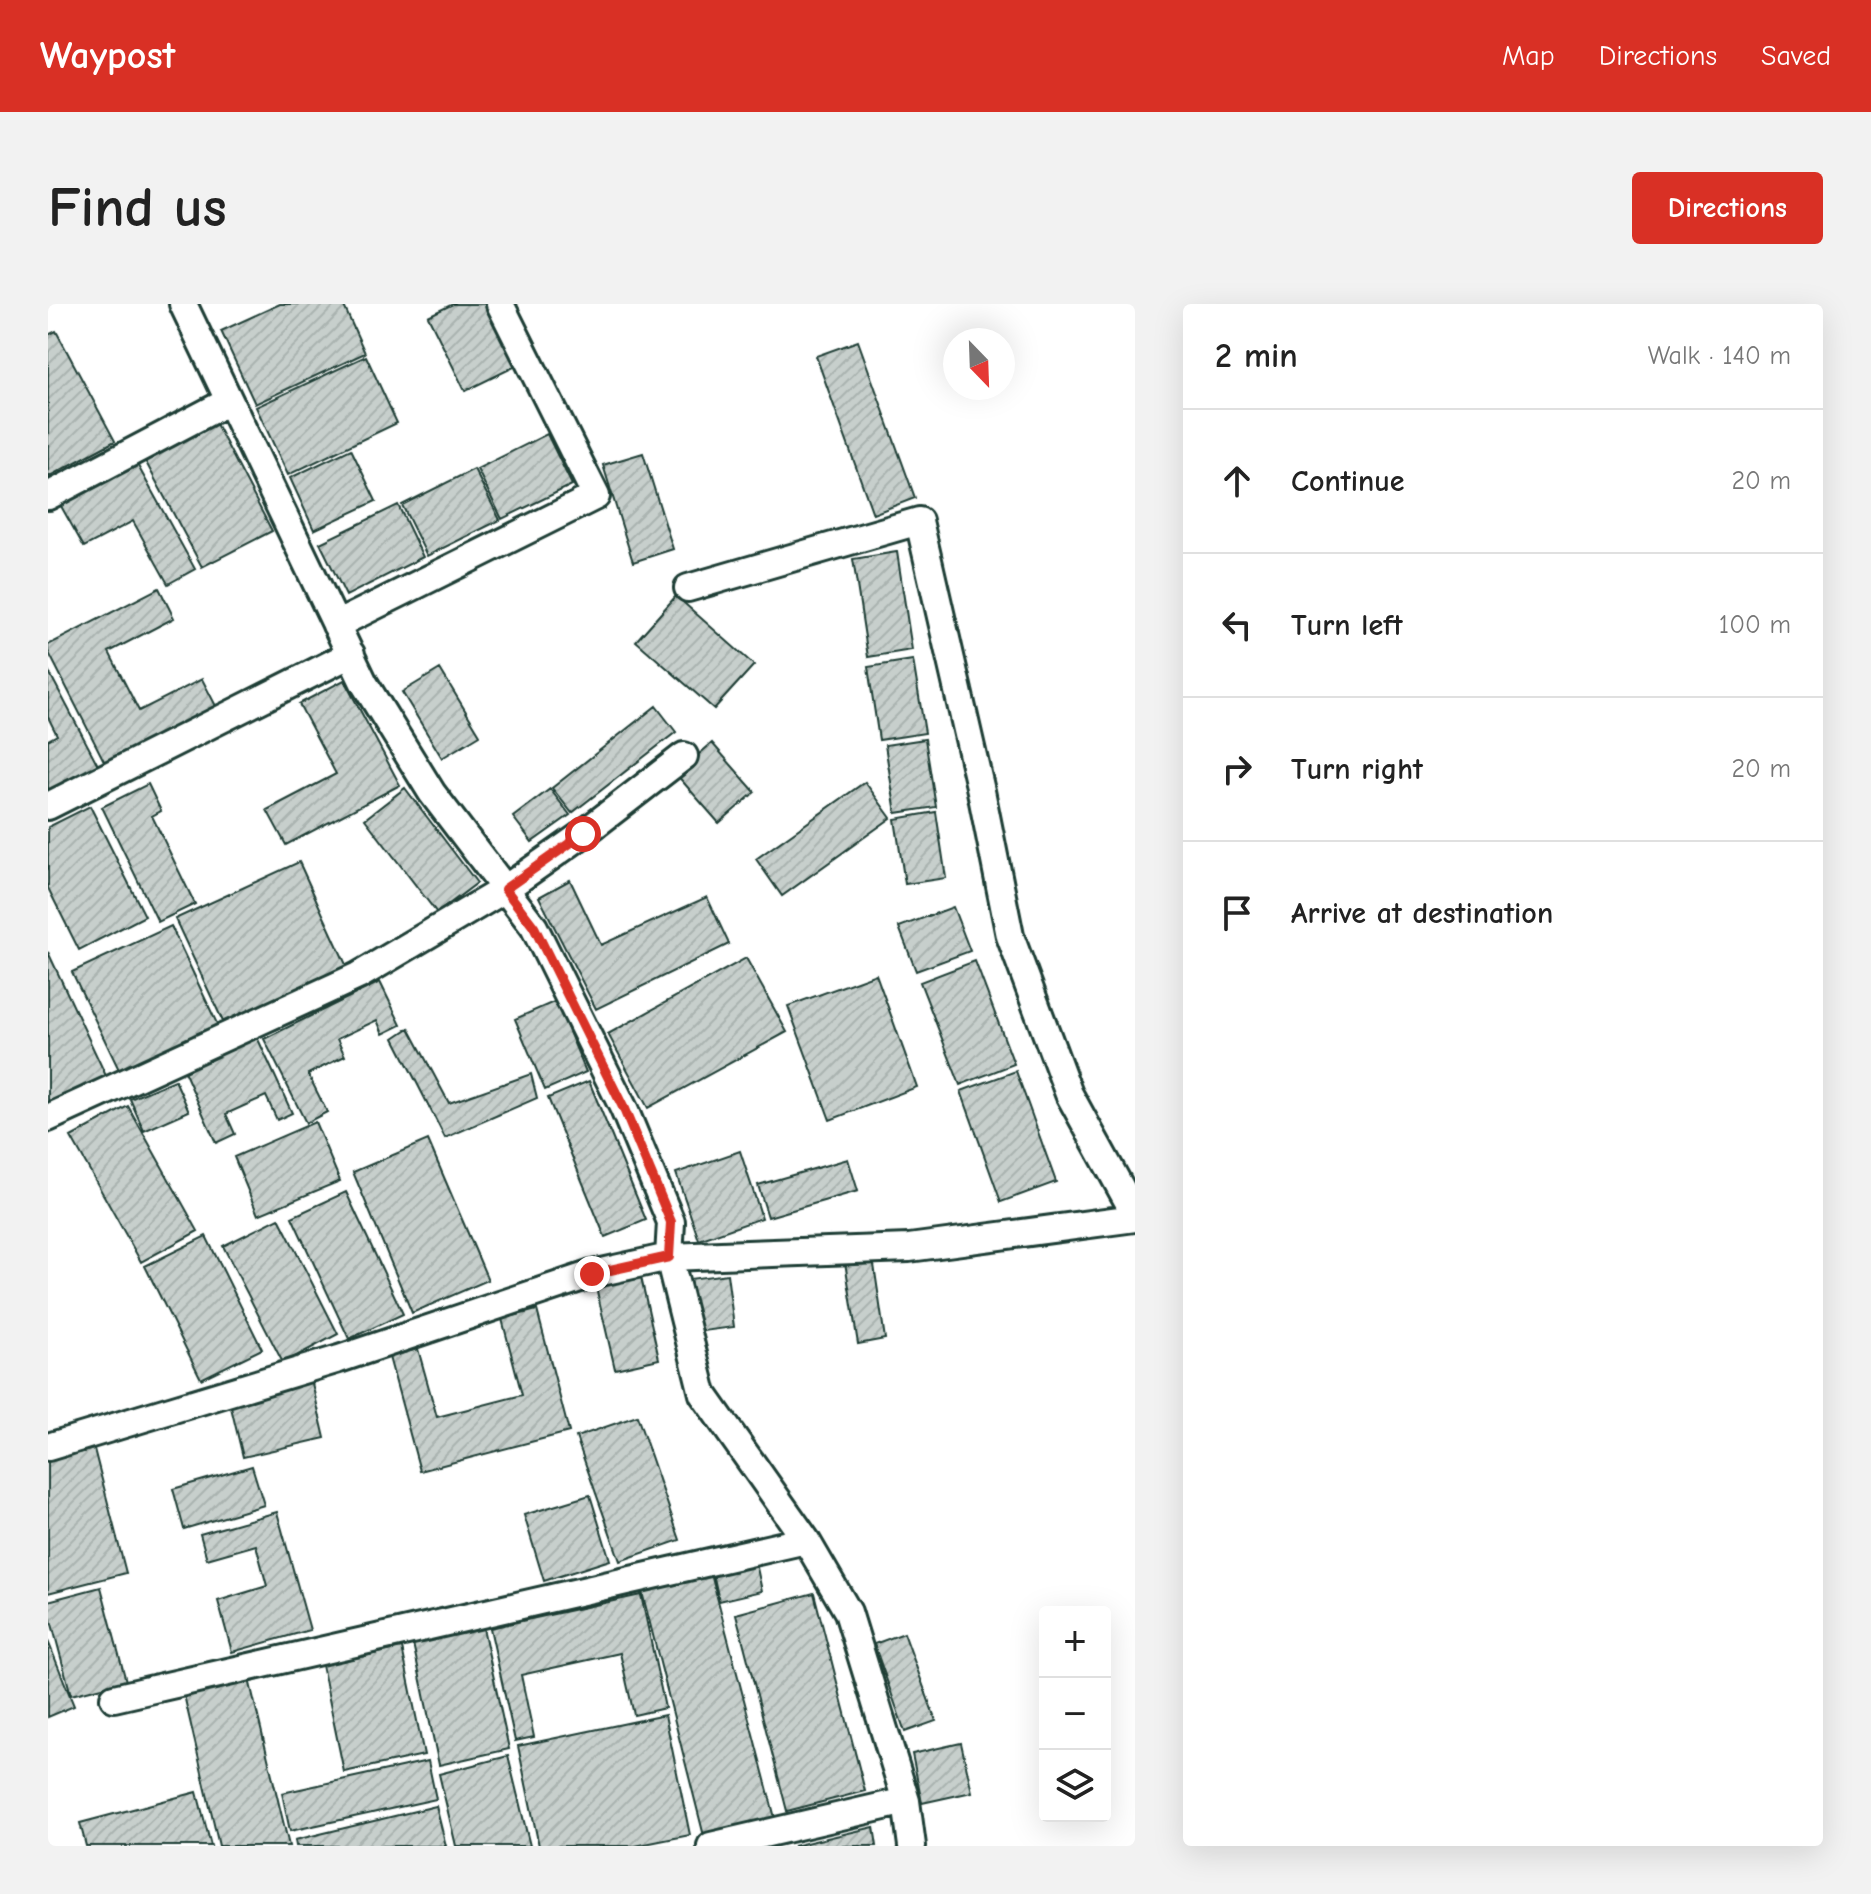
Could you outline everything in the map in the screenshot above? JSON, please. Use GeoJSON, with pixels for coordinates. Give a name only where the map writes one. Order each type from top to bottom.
{"type":"FeatureCollection","features":[{"type":"Feature","properties":{"kind":"street"},"geometry":{"type":"LineString","coordinates":[[183,304],[364,683],[432,793],[534,927],[624,1109],[671,1222],[669,1257],[703,1394],[806,1540],[848,1612],[906,1801],[912,1846]]}},
{"type":"Feature","properties":{"kind":"street"},"geometry":{"type":"LineString","coordinates":[[336,625],[596,496],[500,304]]}},
{"type":"Feature","properties":{"kind":"street"},"geometry":{"type":"LineString","coordinates":[[48,496],[229,401]]}},
{"type":"Feature","properties":{"kind":"street"},"geometry":{"type":"LineString","coordinates":[[48,1447],[339,1359],[592,1274],[669,1257],[909,1248],[1135,1216],[1069,1094],[1010,936],[981,791],[919,521],[688,588]]}},
{"type":"Feature","properties":{"kind":"street"},"geometry":{"type":"LineString","coordinates":[[48,806],[351,654]]}},
{"type":"Feature","properties":{"kind":"street"},"geometry":{"type":"LineString","coordinates":[[48,1118],[358,976],[505,889],[684,756]]}},
{"type":"Feature","properties":{"kind":"street"},"geometry":{"type":"LineString","coordinates":[[114,1698],[806,1540]]}},
{"type":"Feature","properties":{"kind":"street"},"geometry":{"type":"LineString","coordinates":[[711,1846],[906,1801]]}},
{"type":"Feature","properties":{"kind":"building"},"geometry":{"type":"Polygon","coordinates":[[[280,304],[343,304],[365,353],[255,404],[221,331],[280,304]]]}},
{"type":"Feature","properties":{"kind":"building"},"geometry":{"type":"Polygon","coordinates":[[[453,304],[485,304],[516,366],[465,391],[428,316],[453,304]]]}},
{"type":"Feature","properties":{"kind":"building"},"geometry":{"type":"Polygon","coordinates":[[[56,331],[115,441],[48,477],[48,335],[56,331]]]}},
{"type":"Feature","properties":{"kind":"building"},"geometry":{"type":"Polygon","coordinates":[[[858,341],[915,498],[873,514],[816,356],[858,341]]]}},
{"type":"Feature","properties":{"kind":"building"},"geometry":{"type":"Polygon","coordinates":[[[366,356],[397,423],[288,475],[256,407],[366,356]]]}},
{"type":"Feature","properties":{"kind":"building"},"geometry":{"type":"Polygon","coordinates":[[[213,418],[272,531],[202,567],[142,455],[213,418]]]}},
{"type":"Feature","properties":{"kind":"building"},"geometry":{"type":"Polygon","coordinates":[[[547,434],[572,485],[502,519],[477,469],[547,434]]]}},
{"type":"Feature","properties":{"kind":"building"},"geometry":{"type":"Polygon","coordinates":[[[351,449],[376,501],[314,530],[290,478],[351,449]]]}},
{"type":"Feature","properties":{"kind":"building"},"geometry":{"type":"Polygon","coordinates":[[[643,453],[673,549],[633,562],[603,465],[643,453]]]}},
{"type":"Feature","properties":{"kind":"building"},"geometry":{"type":"Polygon","coordinates":[[[133,457],[195,569],[168,584],[133,521],[84,547],[57,499],[133,457]]]}},
{"type":"Feature","properties":{"kind":"building"},"geometry":{"type":"Polygon","coordinates":[[[474,469],[500,520],[427,556],[402,505],[474,469]]]}},
{"type":"Feature","properties":{"kind":"building"},"geometry":{"type":"Polygon","coordinates":[[[398,505],[423,557],[346,596],[320,543],[398,505]]]}},
{"type":"Feature","properties":{"kind":"building"},"geometry":{"type":"Polygon","coordinates":[[[897,552],[912,650],[868,657],[853,559],[897,552]]]}},
{"type":"Feature","properties":{"kind":"building"},"geometry":{"type":"Polygon","coordinates":[[[159,588],[174,618],[109,652],[139,711],[202,679],[216,706],[105,763],[48,651],[48,645],[159,588]]]}},
{"type":"Feature","properties":{"kind":"building"},"geometry":{"type":"Polygon","coordinates":[[[676,596],[754,665],[714,709],[636,641],[676,596]]]}},
{"type":"Feature","properties":{"kind":"building"},"geometry":{"type":"Polygon","coordinates":[[[913,660],[925,733],[879,740],[868,667],[913,660]]]}},
{"type":"Feature","properties":{"kind":"building"},"geometry":{"type":"Polygon","coordinates":[[[440,669],[480,735],[442,758],[402,692],[440,669]]]}},
{"type":"Feature","properties":{"kind":"building"},"geometry":{"type":"Polygon","coordinates":[[[48,670],[99,767],[48,794],[48,740],[57,735],[48,717],[48,670]]]}},
{"type":"Feature","properties":{"kind":"building"},"geometry":{"type":"Polygon","coordinates":[[[344,680],[400,785],[286,845],[267,810],[336,774],[299,704],[344,680]]]}},
{"type":"Feature","properties":{"kind":"building"},"geometry":{"type":"Polygon","coordinates":[[[656,706],[676,732],[572,813],[552,788],[656,706]]]}},
{"type":"Feature","properties":{"kind":"building"},"geometry":{"type":"Polygon","coordinates":[[[925,739],[936,807],[896,813],[885,745],[925,739]]]}},
{"type":"Feature","properties":{"kind":"building"},"geometry":{"type":"Polygon","coordinates":[[[712,743],[755,792],[719,823],[676,774],[712,743]]]}},
{"type":"Feature","properties":{"kind":"building"},"geometry":{"type":"Polygon","coordinates":[[[865,782],[891,818],[782,896],[756,859],[865,782]]]}},
{"type":"Feature","properties":{"kind":"building"},"geometry":{"type":"Polygon","coordinates":[[[148,784],[161,811],[152,816],[195,904],[158,922],[102,807],[148,784]]]}},
{"type":"Feature","properties":{"kind":"building"},"geometry":{"type":"Polygon","coordinates":[[[405,788],[477,883],[437,913],[365,819],[405,788]]]}},
{"type":"Feature","properties":{"kind":"building"},"geometry":{"type":"Polygon","coordinates":[[[550,789],[570,815],[532,842],[513,817],[550,789]]]}},
{"type":"Feature","properties":{"kind":"building"},"geometry":{"type":"Polygon","coordinates":[[[90,806],[145,916],[79,950],[48,888],[48,827],[90,806]]]}},
{"type":"Feature","properties":{"kind":"building"},"geometry":{"type":"Polygon","coordinates":[[[936,812],[946,878],[905,884],[895,819],[936,812]]]}},
{"type":"Feature","properties":{"kind":"building"},"geometry":{"type":"Polygon","coordinates":[[[299,862],[348,969],[225,1026],[175,919],[299,862]]]}},
{"type":"Feature","properties":{"kind":"building"},"geometry":{"type":"Polygon","coordinates":[[[570,880],[601,945],[707,897],[729,944],[596,1009],[539,897],[570,880]]]}},
{"type":"Feature","properties":{"kind":"building"},"geometry":{"type":"Polygon","coordinates":[[[953,907],[970,951],[916,971],[899,927],[953,907]]]}},
{"type":"Feature","properties":{"kind":"building"},"geometry":{"type":"Polygon","coordinates":[[[171,926],[220,1030],[122,1076],[72,972],[171,926]]]}},
{"type":"Feature","properties":{"kind":"building"},"geometry":{"type":"Polygon","coordinates":[[[48,952],[107,1078],[48,1105],[48,952]]]}},
{"type":"Feature","properties":{"kind":"building"},"geometry":{"type":"Polygon","coordinates":[[[746,958],[787,1032],[648,1108],[608,1034],[746,958]]]}},
{"type":"Feature","properties":{"kind":"building"},"geometry":{"type":"Polygon","coordinates":[[[975,961],[1014,1064],[960,1085],[920,982],[975,961]]]}},
{"type":"Feature","properties":{"kind":"building"},"geometry":{"type":"Polygon","coordinates":[[[876,974],[917,1087],[830,1120],[788,1006],[876,974]]]}},
{"type":"Feature","properties":{"kind":"building"},"geometry":{"type":"Polygon","coordinates":[[[380,982],[401,1025],[383,1034],[377,1020],[337,1039],[345,1056],[308,1074],[327,1112],[306,1123],[264,1039],[380,982]]]}},
{"type":"Feature","properties":{"kind":"building"},"geometry":{"type":"Polygon","coordinates":[[[556,1001],[586,1072],[545,1090],[515,1019],[556,1001]]]}},
{"type":"Feature","properties":{"kind":"building"},"geometry":{"type":"Polygon","coordinates":[[[409,1028],[449,1103],[531,1074],[537,1098],[445,1138],[394,1038],[409,1028]]]}},
{"type":"Feature","properties":{"kind":"building"},"geometry":{"type":"Polygon","coordinates":[[[257,1037],[292,1113],[277,1120],[266,1096],[226,1114],[235,1134],[216,1143],[184,1071],[257,1037]]]}},
{"type":"Feature","properties":{"kind":"building"},"geometry":{"type":"Polygon","coordinates":[[[1016,1071],[1056,1182],[1001,1202],[961,1091],[1016,1071]]]}},
{"type":"Feature","properties":{"kind":"building"},"geometry":{"type":"Polygon","coordinates":[[[175,1080],[189,1111],[144,1131],[130,1099],[175,1080]]]}},
{"type":"Feature","properties":{"kind":"building"},"geometry":{"type":"Polygon","coordinates":[[[589,1081],[646,1220],[605,1237],[548,1098],[589,1081]]]}},
{"type":"Feature","properties":{"kind":"building"},"geometry":{"type":"Polygon","coordinates":[[[128,1106],[198,1231],[141,1262],[71,1137],[128,1106]]]}},
{"type":"Feature","properties":{"kind":"building"},"geometry":{"type":"Polygon","coordinates":[[[315,1122],[340,1181],[258,1215],[234,1157],[315,1122]]]}},
{"type":"Feature","properties":{"kind":"building"},"geometry":{"type":"Polygon","coordinates":[[[428,1140],[488,1280],[412,1313],[353,1172],[428,1140]]]}},
{"type":"Feature","properties":{"kind":"building"},"geometry":{"type":"Polygon","coordinates":[[[740,1151],[762,1218],[699,1240],[676,1173],[740,1151]]]}},
{"type":"Feature","properties":{"kind":"building"},"geometry":{"type":"Polygon","coordinates":[[[848,1159],[858,1191],[768,1217],[758,1185],[848,1159]]]}},
{"type":"Feature","properties":{"kind":"building"},"geometry":{"type":"Polygon","coordinates":[[[346,1192],[403,1314],[349,1339],[292,1217],[346,1192]]]}},
{"type":"Feature","properties":{"kind":"building"},"geometry":{"type":"Polygon","coordinates":[[[279,1218],[338,1334],[283,1363],[223,1246],[279,1218]]]}},
{"type":"Feature","properties":{"kind":"building"},"geometry":{"type":"Polygon","coordinates":[[[206,1236],[262,1349],[201,1379],[145,1266],[206,1236]]]}},
{"type":"Feature","properties":{"kind":"building"},"geometry":{"type":"Polygon","coordinates":[[[873,1258],[885,1339],[858,1344],[845,1262],[873,1258]]]}},
{"type":"Feature","properties":{"kind":"building"},"geometry":{"type":"Polygon","coordinates":[[[727,1274],[734,1327],[696,1332],[689,1279],[727,1274]]]}},
{"type":"Feature","properties":{"kind":"building"},"geometry":{"type":"Polygon","coordinates":[[[641,1277],[659,1359],[615,1369],[596,1287],[641,1277]]]}},
{"type":"Feature","properties":{"kind":"building"},"geometry":{"type":"Polygon","coordinates":[[[537,1310],[569,1432],[420,1471],[389,1357],[418,1349],[437,1417],[522,1395],[502,1319],[537,1310]]]}},
{"type":"Feature","properties":{"kind":"building"},"geometry":{"type":"Polygon","coordinates":[[[311,1379],[325,1438],[243,1457],[229,1399],[311,1379]]]}},
{"type":"Feature","properties":{"kind":"building"},"geometry":{"type":"Polygon","coordinates":[[[637,1416],[680,1540],[620,1561],[576,1437],[637,1416]]]}},
{"type":"Feature","properties":{"kind":"building"},"geometry":{"type":"Polygon","coordinates":[[[94,1449],[126,1573],[48,1593],[48,1461],[94,1449]]]}},
{"type":"Feature","properties":{"kind":"building"},"geometry":{"type":"Polygon","coordinates":[[[252,1466],[264,1505],[184,1529],[173,1489],[252,1466]]]}},
{"type":"Feature","properties":{"kind":"building"},"geometry":{"type":"Polygon","coordinates":[[[590,1495],[610,1560],[544,1581],[524,1515],[590,1495]]]}},
{"type":"Feature","properties":{"kind":"building"},"geometry":{"type":"Polygon","coordinates":[[[277,1512],[310,1630],[232,1652],[218,1601],[267,1586],[256,1545],[207,1559],[200,1534],[277,1512]]]}},
{"type":"Feature","properties":{"kind":"building"},"geometry":{"type":"Polygon","coordinates":[[[756,1563],[762,1591],[719,1601],[713,1573],[756,1563]]]}},
{"type":"Feature","properties":{"kind":"building"},"geometry":{"type":"Polygon","coordinates":[[[711,1574],[775,1818],[704,1836],[642,1592],[711,1574]]]}},
{"type":"Feature","properties":{"kind":"building"},"geometry":{"type":"Polygon","coordinates":[[[101,1587],[126,1681],[71,1695],[48,1601],[101,1587]]]}},
{"type":"Feature","properties":{"kind":"building"},"geometry":{"type":"Polygon","coordinates":[[[814,1593],[865,1791],[787,1811],[736,1614],[814,1593]]]}},
{"type":"Feature","properties":{"kind":"building"},"geometry":{"type":"Polygon","coordinates":[[[641,1595],[665,1708],[634,1715],[620,1653],[521,1675],[534,1737],[515,1741],[490,1628],[641,1595]]]}},
{"type":"Feature","properties":{"kind":"building"},"geometry":{"type":"Polygon","coordinates":[[[482,1623],[509,1749],[439,1765],[412,1639],[482,1623]]]}},
{"type":"Feature","properties":{"kind":"building"},"geometry":{"type":"Polygon","coordinates":[[[904,1633],[936,1721],[905,1732],[874,1644],[904,1633]]]}},
{"type":"Feature","properties":{"kind":"building"},"geometry":{"type":"Polygon","coordinates":[[[48,1641],[74,1706],[48,1717],[48,1641]]]}},
{"type":"Feature","properties":{"kind":"building"},"geometry":{"type":"Polygon","coordinates":[[[402,1648],[424,1755],[344,1772],[322,1665],[402,1648]]]}},
{"type":"Feature","properties":{"kind":"building"},"geometry":{"type":"Polygon","coordinates":[[[249,1679],[289,1846],[219,1846],[184,1695],[249,1679]]]}},
{"type":"Feature","properties":{"kind":"building"},"geometry":{"type":"Polygon","coordinates":[[[665,1715],[690,1835],[635,1846],[539,1846],[518,1746],[665,1715]]]}},
{"type":"Feature","properties":{"kind":"building"},"geometry":{"type":"Polygon","coordinates":[[[961,1743],[972,1792],[922,1803],[912,1754],[961,1743]]]}},
{"type":"Feature","properties":{"kind":"building"},"geometry":{"type":"Polygon","coordinates":[[[508,1756],[530,1846],[456,1846],[439,1774],[508,1756]]]}},
{"type":"Feature","properties":{"kind":"building"},"geometry":{"type":"Polygon","coordinates":[[[428,1761],[436,1799],[290,1831],[282,1793],[428,1761]]]}},
{"type":"Feature","properties":{"kind":"building"},"geometry":{"type":"Polygon","coordinates":[[[197,1792],[211,1846],[86,1846],[80,1823],[197,1792]]]}},
{"type":"Feature","properties":{"kind":"building"},"geometry":{"type":"Polygon","coordinates":[[[436,1806],[446,1846],[296,1846],[295,1840],[436,1806]]]}},
{"type":"Feature","properties":{"kind":"building"},"geometry":{"type":"Polygon","coordinates":[[[874,1827],[877,1846],[793,1846],[874,1827]]]}},
{"type":"Feature","properties":{"kind":"route"},"geometry":{"type":"LineString","coordinates":[[583,834],[505,889],[534,927],[624,1109],[671,1222],[669,1257],[592,1274]]}}]}
